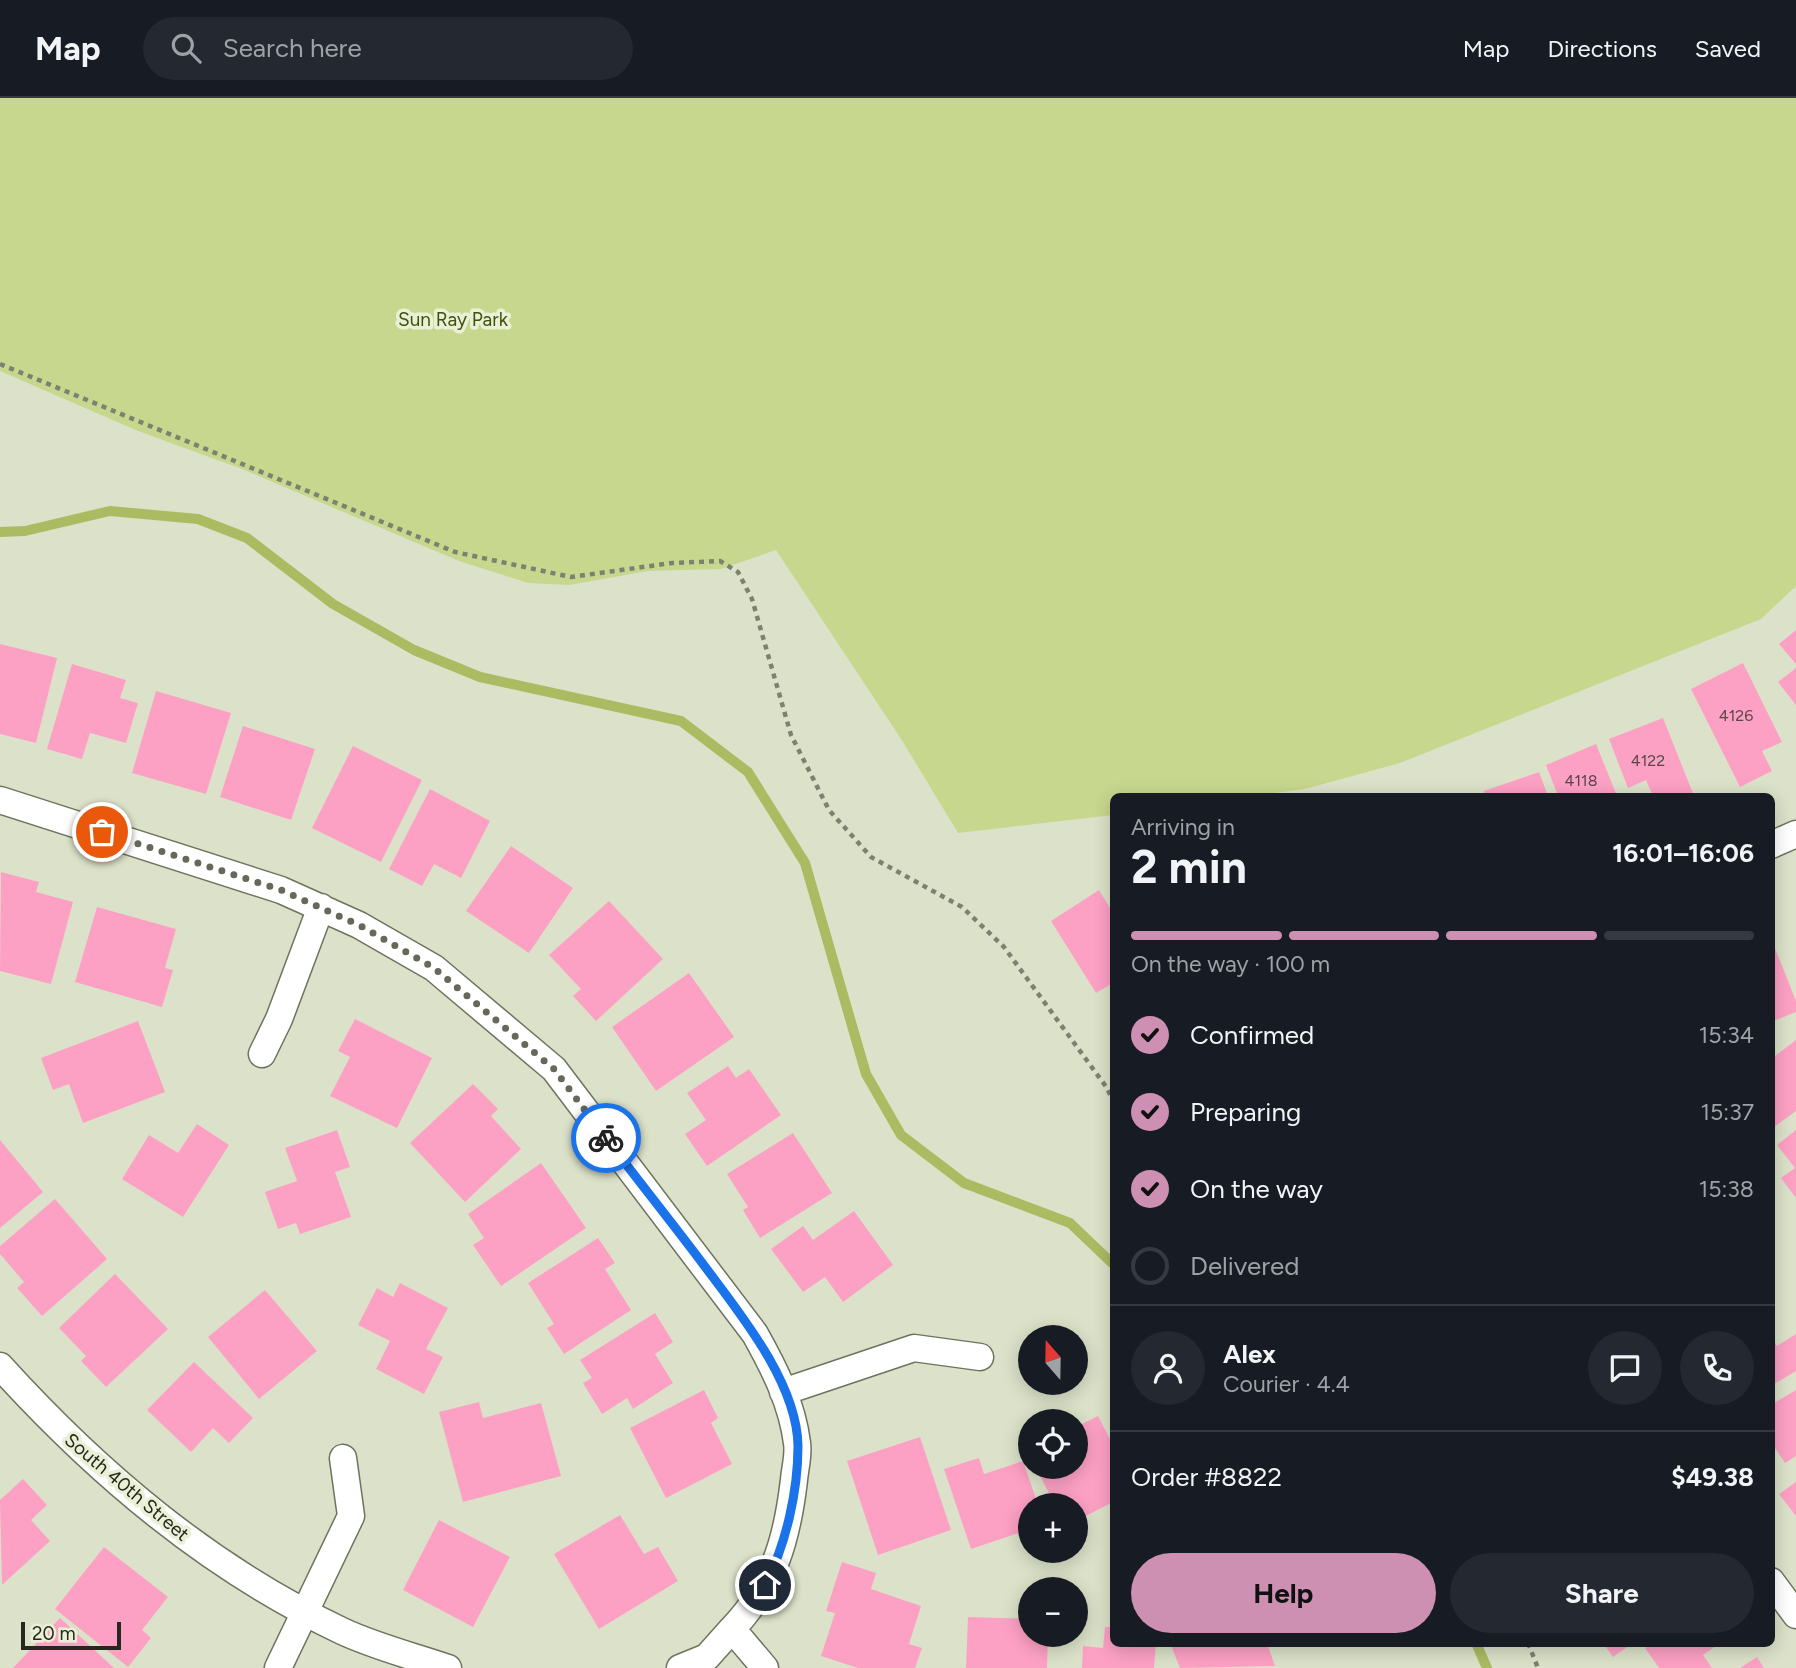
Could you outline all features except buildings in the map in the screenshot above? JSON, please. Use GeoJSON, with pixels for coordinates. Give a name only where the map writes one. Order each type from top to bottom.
{"type":"FeatureCollection","features":[{"type":"Feature","properties":{"kind":"street"},"geometry":{"type":"LineString","coordinates":[[0,800],[281,890],[321,908],[434,968],[554,1069],[755,1334],[783,1392],[798,1445],[791,1508],[775,1567],[756,1603],[707,1657],[680,1668]]}},
{"type":"Feature","properties":{"kind":"street"},"geometry":{"type":"LineString","coordinates":[[262,1055],[279,1020],[321,908]]}},
{"type":"Feature","properties":{"kind":"street"},"geometry":{"type":"LineString","coordinates":[[783,1392],[914,1348],[980,1357]]}},
{"type":"Feature","properties":{"kind":"street","name":"South 40th Street"},"geometry":{"type":"LineString","coordinates":[[0,1366],[65,1436],[160,1519],[251,1582],[344,1632],[448,1668]]}},
{"type":"Feature","properties":{"kind":"street"},"geometry":{"type":"LineString","coordinates":[[278,1668],[351,1516],[343,1458]]}},
{"type":"Feature","properties":{"kind":"street"},"geometry":{"type":"LineString","coordinates":[[1775,1586],[1796,1615]]}},
{"type":"Feature","properties":{"kind":"street"},"geometry":{"type":"LineString","coordinates":[[732,1629],[765,1668]]}},
{"type":"Feature","properties":{"kind":"path"},"geometry":{"type":"LineString","coordinates":[[0,364],[455,552],[571,577],[672,563],[720,561],[738,572],[752,600],[791,735],[829,810],[871,857],[962,907],[1004,947],[1110,1094]]}},
{"type":"Feature","properties":{"kind":"path"},"geometry":{"type":"LineString","coordinates":[[1530,1647],[1538,1668]]}},
{"type":"Feature","properties":{"kind":"green space","name":"Sun Ray Park"},"geometry":{"type":"Polygon","coordinates":[[[0,98],[1796,98],[1796,586],[1761,619],[1400,763],[1305,789],[1275,793],[1110,793],[1110,815],[958,833],[903,742],[776,550],[721,569],[648,571],[569,585],[528,583],[459,561],[242,469],[138,431],[0,371],[0,98]]]}},
{"type":"Feature","properties":{"kind":"waterway"},"geometry":{"type":"LineString","coordinates":[[0,532],[25,531],[110,511],[198,519],[247,538],[333,604],[414,650],[480,677],[681,721],[748,772],[805,863],[866,1074],[901,1135],[964,1183],[1070,1223],[1110,1261]]}},
{"type":"Feature","properties":{"kind":"waterway"},"geometry":{"type":"LineString","coordinates":[[1478,1647],[1487,1668]]}},
{"type":"Feature","properties":{"kind":"way so far"},"geometry":{"type":"LineString","coordinates":[[102,832],[281,890],[359,925],[434,968],[473,998],[554,1069],[606,1138]]}},
{"type":"Feature","properties":{"kind":"route"},"geometry":{"type":"LineString","coordinates":[[606,1138],[755,1334],[776,1371],[798,1445],[791,1508],[775,1567],[765,1585]]}}]}
